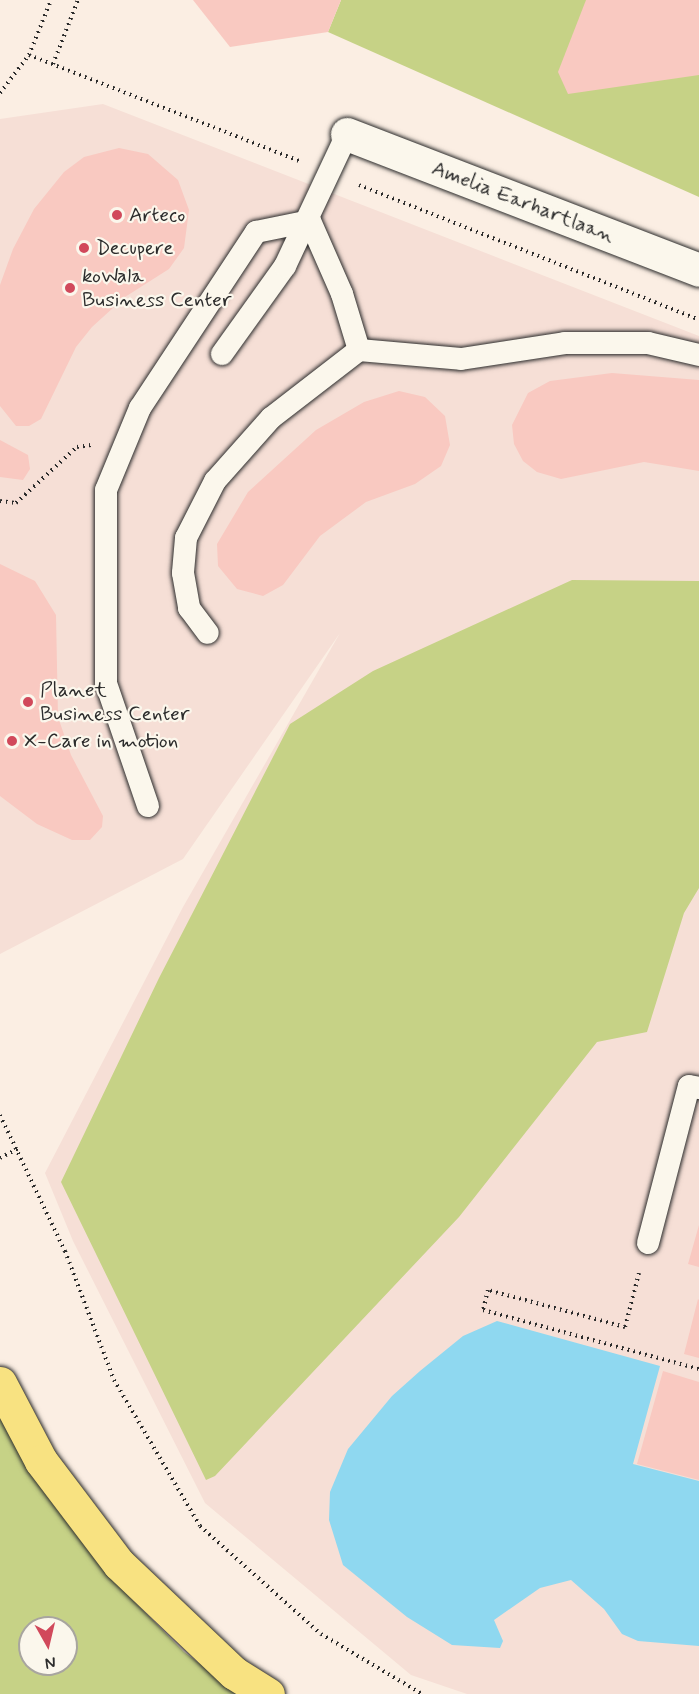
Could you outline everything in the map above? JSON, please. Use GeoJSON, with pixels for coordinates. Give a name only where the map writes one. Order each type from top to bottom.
{"type":"FeatureCollection","features":[{"type":"Feature","properties":{"kind":"highway"},"geometry":{"type":"LineString","coordinates":[[0,1383],[41,1461],[119,1564],[234,1673],[268,1694]]}},
{"type":"Feature","properties":{"kind":"street","name":"Amelia Earhartlaan"},"geometry":{"type":"LineString","coordinates":[[347,134],[699,270]]}},
{"type":"Feature","properties":{"kind":"lane"},"geometry":{"type":"LineString","coordinates":[[222,354],[285,266],[310,221],[347,134]]}},
{"type":"Feature","properties":{"kind":"lane"},"geometry":{"type":"LineString","coordinates":[[310,221],[342,294],[359,350]]}},
{"type":"Feature","properties":{"kind":"lane"},"geometry":{"type":"LineString","coordinates":[[148,806],[106,683],[106,490],[140,408],[256,232],[310,221]]}},
{"type":"Feature","properties":{"kind":"lane"},"geometry":{"type":"LineString","coordinates":[[208,633],[189,608],[183,573],[186,538],[215,481],[271,418],[359,350],[461,359],[565,343],[648,343],[699,355]]}},
{"type":"Feature","properties":{"kind":"lane"},"geometry":{"type":"LineString","coordinates":[[648,1243],[689,1086],[699,1088]]}},
{"type":"Feature","properties":{"kind":"path"},"geometry":{"type":"LineString","coordinates":[[0,93],[29,55],[51,0]]}},
{"type":"Feature","properties":{"kind":"path"},"geometry":{"type":"LineString","coordinates":[[52,64],[78,0]]}},
{"type":"Feature","properties":{"kind":"path"},"geometry":{"type":"LineString","coordinates":[[29,55],[699,320]]}},
{"type":"Feature","properties":{"kind":"path"},"geometry":{"type":"LineString","coordinates":[[0,501],[16,503],[31,493],[77,447],[127,442]]}},
{"type":"Feature","properties":{"kind":"path"},"geometry":{"type":"LineString","coordinates":[[0,1115],[19,1148],[114,1380],[200,1526],[321,1634],[422,1694]]}},
{"type":"Feature","properties":{"kind":"path"},"geometry":{"type":"LineString","coordinates":[[0,1158],[19,1148]]}},
{"type":"Feature","properties":{"kind":"path"},"geometry":{"type":"LineString","coordinates":[[648,1243],[625,1327],[488,1290],[483,1310],[699,1369]]}},
{"type":"Feature","properties":{"kind":"shaded area"},"geometry":{"type":"Polygon","coordinates":[[[103,104],[699,336],[699,1694],[467,1694],[411,1675],[205,1503],[73,1241],[45,1173],[183,907],[340,633],[183,859],[0,954],[0,119],[103,104]]]}},
{"type":"Feature","properties":{"kind":"green space"},"geometry":{"type":"Polygon","coordinates":[[[341,0],[699,0],[699,197],[328,32],[341,0]]]}},
{"type":"Feature","properties":{"kind":"green space"},"geometry":{"type":"Polygon","coordinates":[[[572,580],[699,581],[699,888],[684,913],[647,1032],[597,1042],[459,1217],[215,1476],[206,1480],[61,1182],[159,978],[290,724],[373,671],[572,580]]]}},
{"type":"Feature","properties":{"kind":"green space"},"geometry":{"type":"Polygon","coordinates":[[[0,1414],[108,1575],[184,1652],[241,1694],[0,1694],[0,1414]]]}},
{"type":"Feature","properties":{"kind":"water"},"geometry":{"type":"Polygon","coordinates":[[[497,1321],[660,1366],[633,1464],[699,1481],[699,1646],[638,1641],[622,1634],[604,1609],[571,1580],[540,1588],[494,1620],[503,1641],[500,1648],[452,1645],[407,1617],[343,1565],[329,1520],[330,1492],[348,1449],[392,1396],[420,1371],[463,1336],[497,1321]]]}},
{"type":"Feature","properties":{"kind":"building"},"geometry":{"type":"Polygon","coordinates":[[[193,0],[341,0],[328,32],[230,47],[193,0]]]}},
{"type":"Feature","properties":{"kind":"building"},"geometry":{"type":"Polygon","coordinates":[[[586,0],[699,0],[699,75],[568,94],[558,72],[586,0]]]}},
{"type":"Feature","properties":{"kind":"building","name":"koWala Business Center"},"geometry":{"type":"Polygon","coordinates":[[[119,148],[148,154],[178,180],[189,210],[184,248],[169,269],[125,297],[92,327],[76,347],[41,419],[29,426],[16,426],[0,406],[0,285],[13,249],[34,209],[64,172],[84,157],[119,148]]]}},
{"type":"Feature","properties":{"kind":"building"},"geometry":{"type":"Polygon","coordinates":[[[612,373],[699,380],[699,471],[644,462],[561,479],[537,472],[523,461],[514,444],[512,425],[528,393],[550,381],[612,373]]]}},
{"type":"Feature","properties":{"kind":"building"},"geometry":{"type":"Polygon","coordinates":[[[399,391],[425,397],[445,416],[450,445],[441,466],[415,484],[366,502],[320,536],[283,585],[263,596],[237,589],[218,566],[217,544],[248,492],[316,430],[364,402],[399,391]]]}},
{"type":"Feature","properties":{"kind":"building"},"geometry":{"type":"Polygon","coordinates":[[[0,440],[28,455],[30,469],[23,480],[0,477],[0,440]]]}},
{"type":"Feature","properties":{"kind":"building","name":"Planet Business Center"},"geometry":{"type":"Polygon","coordinates":[[[0,564],[35,581],[56,615],[58,717],[71,755],[103,816],[102,827],[90,840],[72,840],[37,824],[0,796],[0,564]]]}},
{"type":"Feature","properties":{"kind":"building"},"geometry":{"type":"Polygon","coordinates":[[[699,1225],[699,1267],[688,1264],[699,1225]]]}},
{"type":"Feature","properties":{"kind":"building"},"geometry":{"type":"Polygon","coordinates":[[[699,1300],[699,1358],[684,1354],[699,1300]]]}},
{"type":"Feature","properties":{"kind":"building"},"geometry":{"type":"Polygon","coordinates":[[[663,1371],[699,1382],[699,1480],[637,1464],[663,1371]]]}},
{"type":"Feature","properties":{"kind":"place","name":"Arteco"},"geometry":{"type":"Point","coordinates":[117,215]}},
{"type":"Feature","properties":{"kind":"place","name":"Decupere"},"geometry":{"type":"Point","coordinates":[84,248]}},
{"type":"Feature","properties":{"kind":"place","name":"koWala Business Center"},"geometry":{"type":"Point","coordinates":[70,288]}},
{"type":"Feature","properties":{"kind":"place","name":"Planet Business Center"},"geometry":{"type":"Point","coordinates":[28,702]}},
{"type":"Feature","properties":{"kind":"place","name":"X-Care in motion"},"geometry":{"type":"Point","coordinates":[12,741]}}]}
